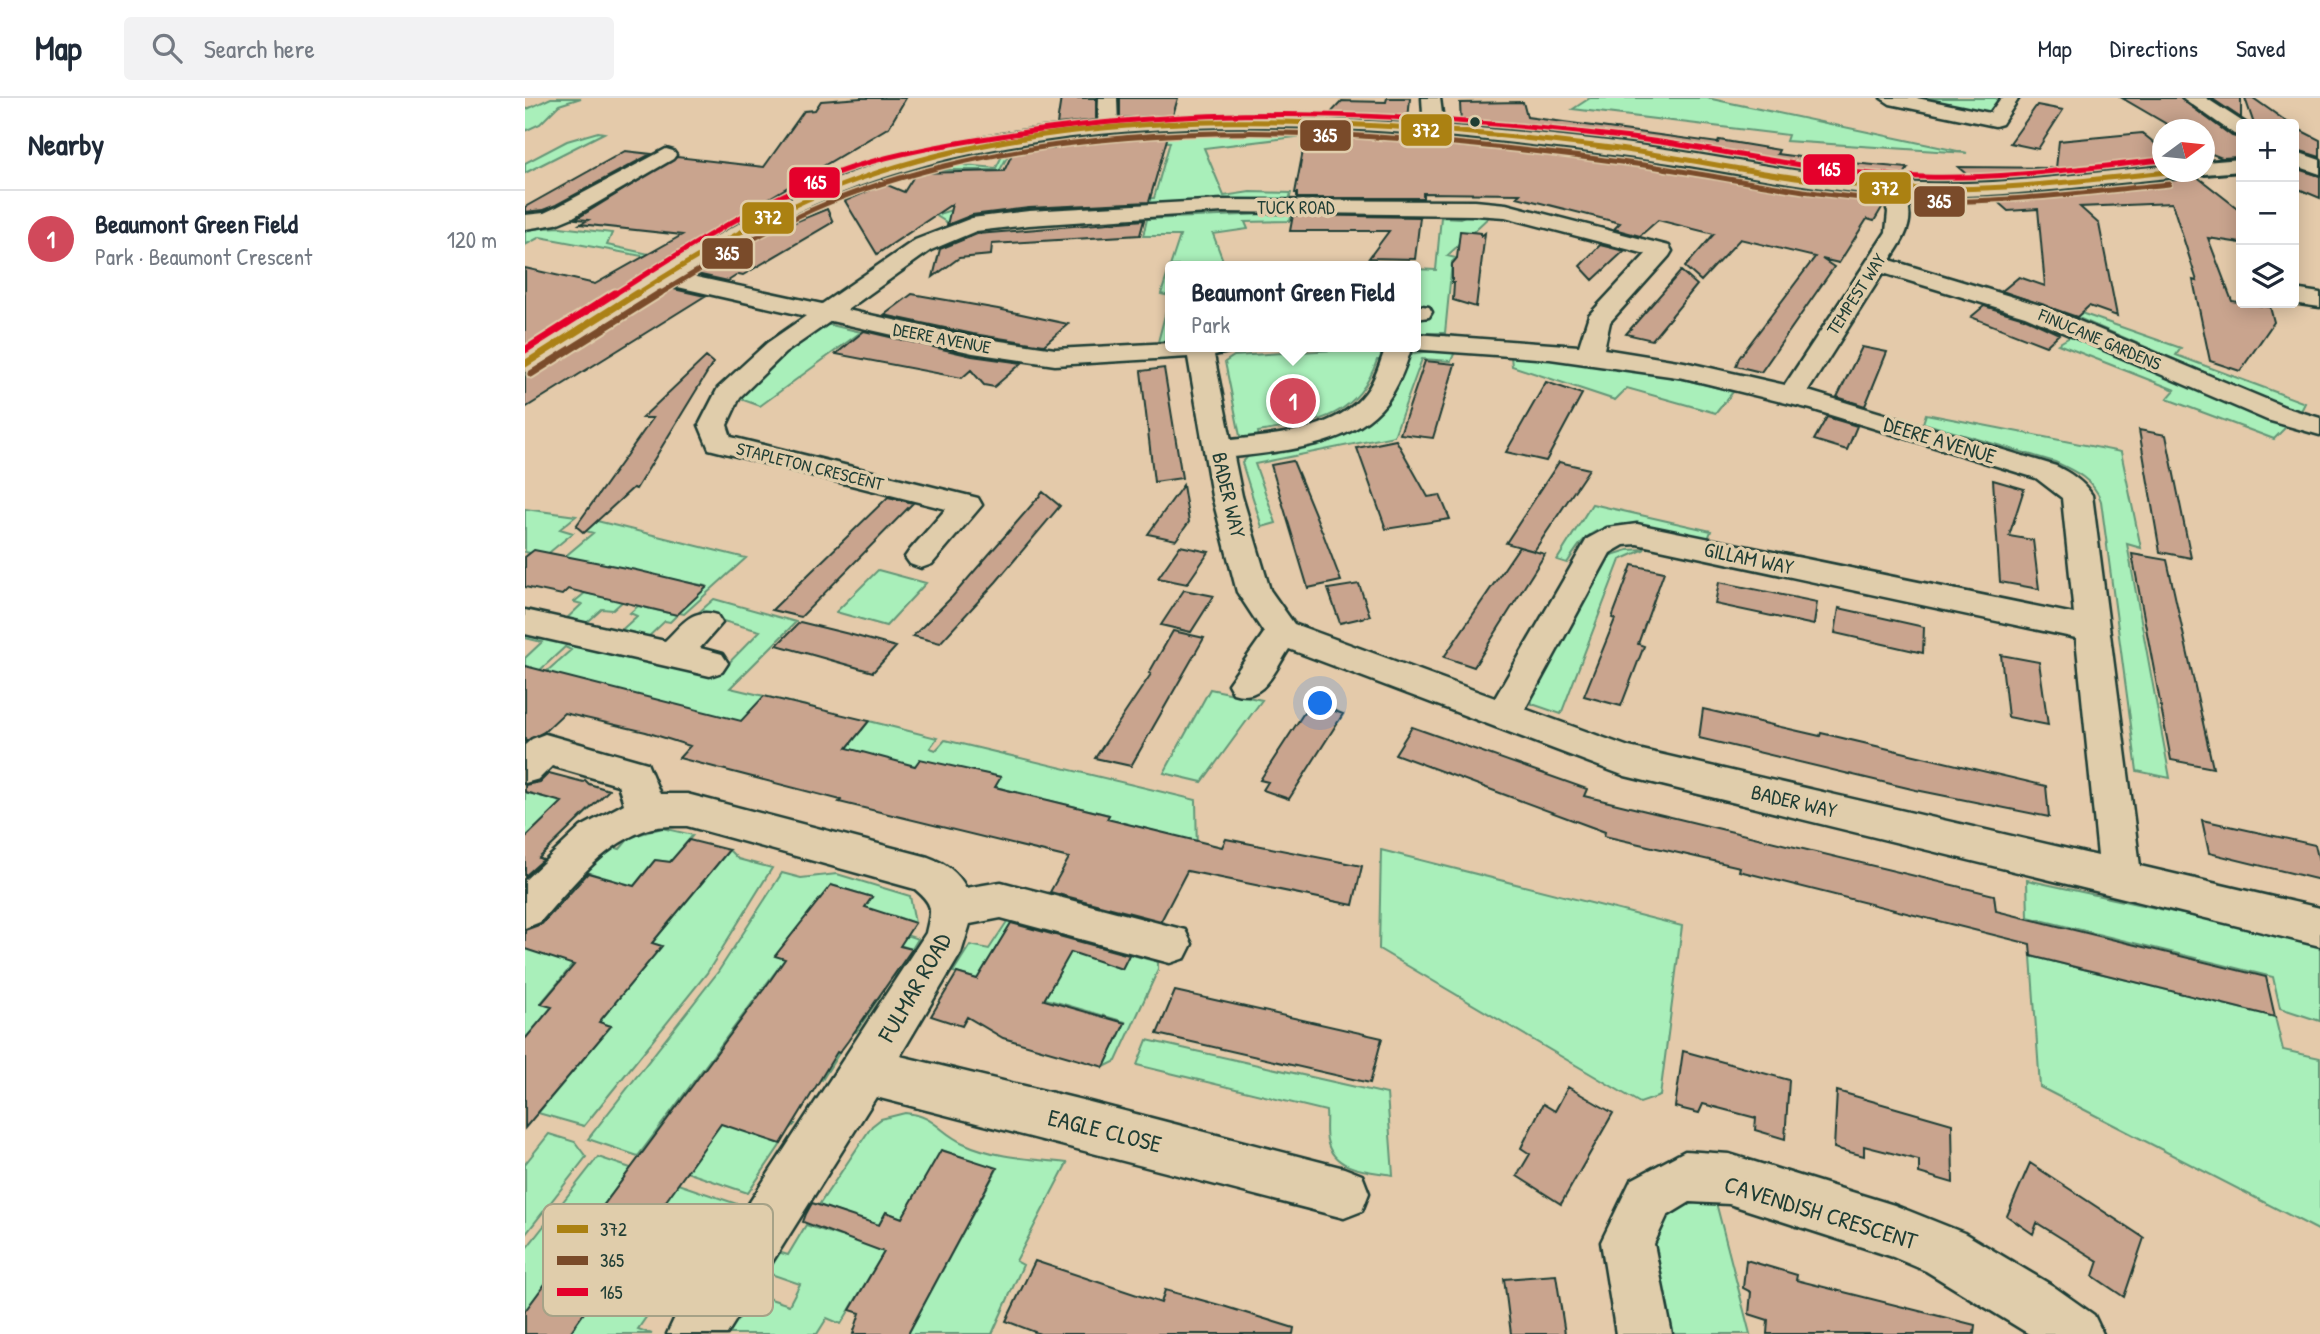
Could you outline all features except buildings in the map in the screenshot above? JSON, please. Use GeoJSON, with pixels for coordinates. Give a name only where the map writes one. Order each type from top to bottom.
{"type":"FeatureCollection","features":[{"type":"Feature","properties":{"kind":"street"},"geometry":{"type":"LineString","coordinates":[[1108,98],[1108,125]]}},
{"type":"Feature","properties":{"kind":"street"},"geometry":{"type":"LineString","coordinates":[[1431,98],[1434,129]]}},
{"type":"Feature","properties":{"kind":"street"},"geometry":{"type":"LineString","coordinates":[[1890,98],[1912,100],[1995,120],[2010,98]]}},
{"type":"Feature","properties":{"kind":"street"},"geometry":{"type":"LineString","coordinates":[[2193,98],[2236,127]]}},
{"type":"Feature","properties":{"kind":"street"},"geometry":{"type":"LineString","coordinates":[[525,364],[792,206],[864,177],[953,150],[1108,125],[1152,122],[1273,123],[1434,129],[1595,146],[1779,176],[1891,189],[1980,188],[2152,173]]}},
{"type":"Feature","properties":{"kind":"street"},"geometry":{"type":"LineString","coordinates":[[525,222],[548,219],[565,212],[666,155]]}},
{"type":"Feature","properties":{"kind":"street"},"geometry":{"type":"LineString","coordinates":[[2299,160],[2320,168]]}},
{"type":"Feature","properties":{"kind":"street"},"geometry":{"type":"LineString","coordinates":[[2215,167],[2236,165]]}},
{"type":"Feature","properties":{"kind":"street"},"geometry":{"type":"LineString","coordinates":[[1178,209],[1188,186]]}},
{"type":"Feature","properties":{"kind":"street","name":"TEMPEST WAY"},"geometry":{"type":"LineString","coordinates":[[1792,395],[1897,232],[1899,212],[1891,189]]}},
{"type":"Feature","properties":{"kind":"street","name":"TUCK ROAD"},"geometry":{"type":"LineString","coordinates":[[825,313],[923,245],[972,225],[1029,218],[1223,206],[1475,208],[1506,211],[1661,251],[1598,320],[1590,354]]}},
{"type":"Feature","properties":{"kind":"street","name":"FINUCANE GARDENS"},"geometry":{"type":"LineString","coordinates":[[1875,263],[2034,311],[2277,414],[2320,427]]}},
{"type":"Feature","properties":{"kind":"street","name":"DEERE AVENUE"},"geometry":{"type":"LineString","coordinates":[[668,278],[973,345],[1055,357],[1165,350]]}},
{"type":"Feature","properties":{"kind":"street"},"geometry":{"type":"LineString","coordinates":[[2299,297],[2320,300]]}},
{"type":"Feature","properties":{"kind":"street","name":"STAPLETON CRESCENT"},"geometry":{"type":"LineString","coordinates":[[825,313],[776,348],[729,394],[713,425],[719,443],[967,505],[921,557]]}},
{"type":"Feature","properties":{"kind":"street","name":"DEERE AVENUE"},"geometry":{"type":"LineString","coordinates":[[1421,342],[1501,345],[1590,354],[1686,370],[1792,395],[2046,472],[2062,481],[2077,495],[2121,878]]}},
{"type":"Feature","properties":{"kind":"street","name":"BADER WAY"},"geometry":{"type":"LineString","coordinates":[[1192,352],[1218,450],[1227,496],[1254,592],[1282,633],[1625,761],[2320,927]]}},
{"type":"Feature","properties":{"kind":"street"},"geometry":{"type":"LineString","coordinates":[[1218,450],[1273,444],[1348,422],[1373,402],[1388,378],[1397,352]]}},
{"type":"Feature","properties":{"kind":"street","name":"GILLAM WAY"},"geometry":{"type":"LineString","coordinates":[[1503,716],[1598,546],[1618,535],[1637,534],[2093,631]]}},
{"type":"Feature","properties":{"kind":"street"},"geometry":{"type":"LineString","coordinates":[[525,622],[710,663]]}},
{"type":"Feature","properties":{"kind":"street"},"geometry":{"type":"LineString","coordinates":[[672,655],[705,623]]}},
{"type":"Feature","properties":{"kind":"street"},"geometry":{"type":"LineString","coordinates":[[1246,684],[1282,633]]}},
{"type":"Feature","properties":{"kind":"street"},"geometry":{"type":"LineString","coordinates":[[525,768],[545,749],[633,774],[647,812]]}},
{"type":"Feature","properties":{"kind":"street","name":"FULMAR ROAD"},"geometry":{"type":"LineString","coordinates":[[525,909],[589,842],[626,819],[667,808],[687,810],[927,875],[946,890],[951,909],[946,939],[773,1213]]}},
{"type":"Feature","properties":{"kind":"street"},"geometry":{"type":"LineString","coordinates":[[951,909],[1001,900],[1170,944]]}},
{"type":"Feature","properties":{"kind":"street","name":"EAGLE CLOSE"},"geometry":{"type":"LineString","coordinates":[[865,1071],[1082,1124],[1344,1193]]}},
{"type":"Feature","properties":{"kind":"street","name":"CAVENDISH CRESCENT"},"geometry":{"type":"LineString","coordinates":[[1644,1334],[1627,1242],[1649,1198],[1685,1176],[1729,1180],[1894,1231],[1945,1252],[2034,1305],[2075,1334]]}},
{"type":"Feature","properties":{"kind":"street","name":"FULMAR ROAD"},"geometry":{"type":"LineString","coordinates":[[695,1334],[707,1316]]}},
{"type":"Feature","properties":{"kind":"green space"},"geometry":{"type":"Polygon","coordinates":[[[551,98],[581,98],[559,105],[540,124],[525,131],[525,110],[551,98]]]}},
{"type":"Feature","properties":{"kind":"green space"},"geometry":{"type":"Polygon","coordinates":[[[1590,98],[1707,98],[1967,153],[1786,141],[1788,135],[1573,109],[1590,98]]]}},
{"type":"Feature","properties":{"kind":"green space"},"geometry":{"type":"Polygon","coordinates":[[[1924,98],[1995,98],[1999,102],[1991,113],[1924,98]]]}},
{"type":"Feature","properties":{"kind":"green space"},"geometry":{"type":"Polygon","coordinates":[[[1175,129],[1318,131],[1304,136],[1204,148],[1224,196],[1250,192],[1291,193],[1289,200],[1028,211],[951,225],[935,215],[971,204],[1154,198],[1170,142],[1150,141],[1151,135],[1096,137],[1091,147],[1012,148],[1000,170],[909,170],[975,152],[976,154],[962,161],[964,165],[996,168],[1004,152],[985,150],[1095,133],[1175,129]]]}},
{"type":"Feature","properties":{"kind":"green space"},"geometry":{"type":"Polygon","coordinates":[[[598,132],[604,133],[525,173],[525,163],[567,141],[598,132]]]}},
{"type":"Feature","properties":{"kind":"green space"},"geometry":{"type":"Polygon","coordinates":[[[1292,213],[1290,221],[1245,222],[1248,229],[1213,234],[1223,261],[1172,261],[1180,236],[1143,236],[1147,219],[1292,213]]]}},
{"type":"Feature","properties":{"kind":"green space"},"geometry":{"type":"Polygon","coordinates":[[[1467,215],[1490,216],[1447,256],[1456,258],[1452,262],[1445,333],[1421,333],[1421,269],[1436,270],[1441,217],[1460,218],[1467,215]]]}},
{"type":"Feature","properties":{"kind":"green space"},"geometry":{"type":"Polygon","coordinates":[[[560,227],[612,233],[607,245],[677,260],[674,262],[540,237],[525,245],[525,229],[560,227]]]}},
{"type":"Feature","properties":{"kind":"green space"},"geometry":{"type":"Polygon","coordinates":[[[2081,313],[2181,348],[2176,355],[2305,403],[2300,413],[2076,317],[2081,313]]]}},
{"type":"Feature","properties":{"kind":"green space"},"geometry":{"type":"Polygon","coordinates":[[[1165,315],[1165,341],[1158,342],[1165,315]]]}},
{"type":"Feature","properties":{"kind":"green space"},"geometry":{"type":"Polygon","coordinates":[[[822,325],[861,332],[760,406],[735,397],[763,367],[822,325]]]}},
{"type":"Feature","properties":{"kind":"green space"},"geometry":{"type":"Polygon","coordinates":[[[2075,334],[2286,427],[2274,439],[2167,399],[2175,390],[2058,344],[2075,334]]]}},
{"type":"Feature","properties":{"kind":"green space"},"geometry":{"type":"Polygon","coordinates":[[[1301,352],[1385,352],[1386,360],[1377,360],[1358,395],[1331,415],[1315,421],[1258,432],[1259,437],[1247,439],[1240,436],[1225,362],[1234,356],[1301,352]]]}},
{"type":"Feature","properties":{"kind":"green space"},"geometry":{"type":"Polygon","coordinates":[[[1455,352],[1451,361],[1422,359],[1394,436],[1255,464],[1276,523],[1262,527],[1242,463],[1251,453],[1332,436],[1369,419],[1384,406],[1396,390],[1409,354],[1455,352]]]}},
{"type":"Feature","properties":{"kind":"green space"},"geometry":{"type":"Polygon","coordinates":[[[1511,356],[1623,368],[1733,392],[1716,413],[1627,388],[1615,400],[1512,366],[1511,356]]]}},
{"type":"Feature","properties":{"kind":"green space"},"geometry":{"type":"Polygon","coordinates":[[[1926,414],[2121,452],[2141,548],[2127,544],[2170,778],[2137,771],[2101,501],[2094,487],[2055,462],[1923,423],[1926,414]]]}},
{"type":"Feature","properties":{"kind":"green space"},"geometry":{"type":"Polygon","coordinates":[[[1592,504],[1711,531],[1708,539],[1644,525],[1610,526],[1583,541],[1567,563],[1557,560],[1592,504]]]}},
{"type":"Feature","properties":{"kind":"green space"},"geometry":{"type":"Polygon","coordinates":[[[525,509],[576,516],[560,529],[573,533],[545,556],[525,552],[525,509]]]}},
{"type":"Feature","properties":{"kind":"green space"},"geometry":{"type":"Polygon","coordinates":[[[597,521],[746,558],[684,614],[679,613],[706,586],[562,559],[593,533],[586,531],[597,521]]]}},
{"type":"Feature","properties":{"kind":"green space"},"geometry":{"type":"Polygon","coordinates":[[[1645,549],[1620,560],[1561,714],[1532,704],[1529,688],[1605,557],[1628,550],[1645,549]]]}},
{"type":"Feature","properties":{"kind":"green space"},"geometry":{"type":"Polygon","coordinates":[[[878,570],[926,583],[886,626],[836,612],[878,570]]]}},
{"type":"Feature","properties":{"kind":"green space"},"geometry":{"type":"Polygon","coordinates":[[[585,593],[623,601],[613,610],[602,609],[582,627],[562,623],[582,604],[574,602],[585,593]]]}},
{"type":"Feature","properties":{"kind":"green space"},"geometry":{"type":"Polygon","coordinates":[[[714,599],[796,622],[730,688],[815,708],[862,730],[869,721],[937,738],[930,748],[936,750],[945,740],[1196,800],[1197,855],[1187,839],[1114,821],[1094,854],[1078,869],[1109,815],[1047,800],[1024,835],[1042,798],[995,787],[1000,777],[982,773],[974,783],[546,672],[571,650],[565,647],[525,684],[525,658],[542,642],[525,638],[525,629],[717,675],[760,631],[697,614],[714,599]]]}},
{"type":"Feature","properties":{"kind":"green space"},"geometry":{"type":"Polygon","coordinates":[[[638,606],[677,615],[670,622],[665,621],[643,642],[616,635],[637,616],[630,613],[638,606]]]}},
{"type":"Feature","properties":{"kind":"green space"},"geometry":{"type":"Polygon","coordinates":[[[1210,689],[1262,700],[1202,782],[1164,773],[1210,689]]]}},
{"type":"Feature","properties":{"kind":"green space"},"geometry":{"type":"Polygon","coordinates":[[[525,792],[590,809],[525,871],[525,792]]]}},
{"type":"Feature","properties":{"kind":"green space"},"geometry":{"type":"Polygon","coordinates":[[[662,828],[693,835],[670,862],[655,860],[541,1003],[552,1007],[525,1039],[525,949],[563,930],[537,922],[559,899],[566,901],[583,893],[599,876],[584,871],[610,846],[620,849],[630,837],[662,828]]]}},
{"type":"Feature","properties":{"kind":"green space"},"geometry":{"type":"Polygon","coordinates":[[[729,850],[738,859],[772,868],[707,973],[584,1126],[538,1113],[611,1026],[599,1022],[661,946],[652,943],[729,850]]]}},
{"type":"Feature","properties":{"kind":"green space"},"geometry":{"type":"Polygon","coordinates":[[[1381,850],[1682,926],[1660,1096],[1640,1103],[1379,949],[1381,850]]]}},
{"type":"Feature","properties":{"kind":"green space"},"geometry":{"type":"Polygon","coordinates":[[[782,873],[801,878],[837,874],[910,896],[915,923],[891,915],[882,927],[918,939],[912,949],[893,943],[884,957],[903,963],[894,976],[879,972],[866,991],[880,996],[856,1032],[837,1026],[825,1048],[839,1053],[822,1080],[790,1070],[769,1115],[795,1124],[791,1128],[763,1118],[752,1134],[781,1144],[748,1193],[686,1172],[819,968],[872,897],[831,885],[794,933],[785,959],[638,1156],[588,1139],[718,972],[782,873]]]}},
{"type":"Feature","properties":{"kind":"green space"},"geometry":{"type":"Polygon","coordinates":[[[2027,880],[2320,944],[2320,1021],[2280,1008],[2273,977],[2028,917],[2027,880]]]}},
{"type":"Feature","properties":{"kind":"green space"},"geometry":{"type":"Polygon","coordinates":[[[1008,920],[1013,921],[995,950],[1031,960],[1048,931],[1063,936],[1047,964],[1061,969],[1077,939],[1107,948],[1100,961],[1122,969],[1129,954],[1158,962],[1158,970],[1116,1061],[1104,1067],[1125,1022],[953,972],[970,945],[989,949],[1008,920]]]}},
{"type":"Feature","properties":{"kind":"green space"},"geometry":{"type":"Polygon","coordinates":[[[2031,956],[2275,1017],[2283,1050],[2320,1058],[2320,1231],[2040,1087],[2031,956]]]}},
{"type":"Feature","properties":{"kind":"green space"},"geometry":{"type":"Polygon","coordinates":[[[1147,1040],[1387,1094],[1393,1175],[1353,1168],[1336,1158],[1327,1140],[1326,1111],[1137,1065],[1147,1040]]]}},
{"type":"Feature","properties":{"kind":"green space"},"geometry":{"type":"Polygon","coordinates":[[[905,1113],[915,1114],[975,1148],[1014,1157],[1067,1163],[1016,1261],[1023,1265],[992,1334],[908,1334],[997,1169],[942,1150],[902,1218],[886,1212],[868,1245],[884,1252],[841,1324],[827,1318],[817,1334],[725,1334],[737,1316],[773,1316],[773,1300],[789,1305],[800,1284],[773,1275],[773,1260],[778,1252],[788,1255],[806,1225],[840,1236],[850,1216],[819,1205],[872,1126],[881,1119],[905,1113]]]}},
{"type":"Feature","properties":{"kind":"green space"},"geometry":{"type":"Polygon","coordinates":[[[549,1134],[575,1142],[586,1157],[549,1204],[543,1204],[543,1212],[525,1235],[525,1164],[549,1134]]]}},
{"type":"Feature","properties":{"kind":"green space"},"geometry":{"type":"Polygon","coordinates":[[[598,1157],[737,1204],[659,1204],[672,1186],[629,1171],[604,1204],[561,1204],[598,1157]]]}},
{"type":"Feature","properties":{"kind":"green space"},"geometry":{"type":"Polygon","coordinates":[[[1713,1191],[1750,1334],[1657,1334],[1641,1251],[1661,1214],[1713,1191]]]}},
{"type":"Feature","properties":{"kind":"green space"},"geometry":{"type":"Polygon","coordinates":[[[543,1227],[543,1287],[525,1311],[525,1250],[543,1227]]]}},
{"type":"Feature","properties":{"kind":"green space"},"geometry":{"type":"Polygon","coordinates":[[[582,1316],[647,1316],[638,1329],[652,1334],[569,1334],[582,1316]]]}},
{"type":"Feature","properties":{"kind":"transit line","name":"165"},"geometry":{"type":"LineString","coordinates":[[525,350],[688,248],[772,202],[816,182],[860,165],[952,143],[1048,128],[1245,114],[1445,120],[1637,139],[1827,169],[1891,176],[1959,177],[2152,161]]}},
{"type":"Feature","properties":{"kind":"transit line","name":"372"},"geometry":{"type":"LineString","coordinates":[[525,364],[730,237],[817,195],[919,160],[1036,136],[1095,129],[1274,123],[1450,132],[1641,152],[1825,182],[1922,190],[2027,186],[2152,174]]}},
{"type":"Feature","properties":{"kind":"transit line","name":"365"},"geometry":{"type":"LineString","coordinates":[[531,374],[694,272],[778,226],[822,206],[866,189],[957,163],[1052,146],[1149,137],[1248,134],[1347,136],[1542,152],[1667,168],[1825,194],[1923,202],[2029,198],[2169,184]]}},
{"type":"Feature","properties":{"kind":"place","name":"Beaumont Green Field"},"geometry":{"type":"Point","coordinates":[1293,401]}}]}
